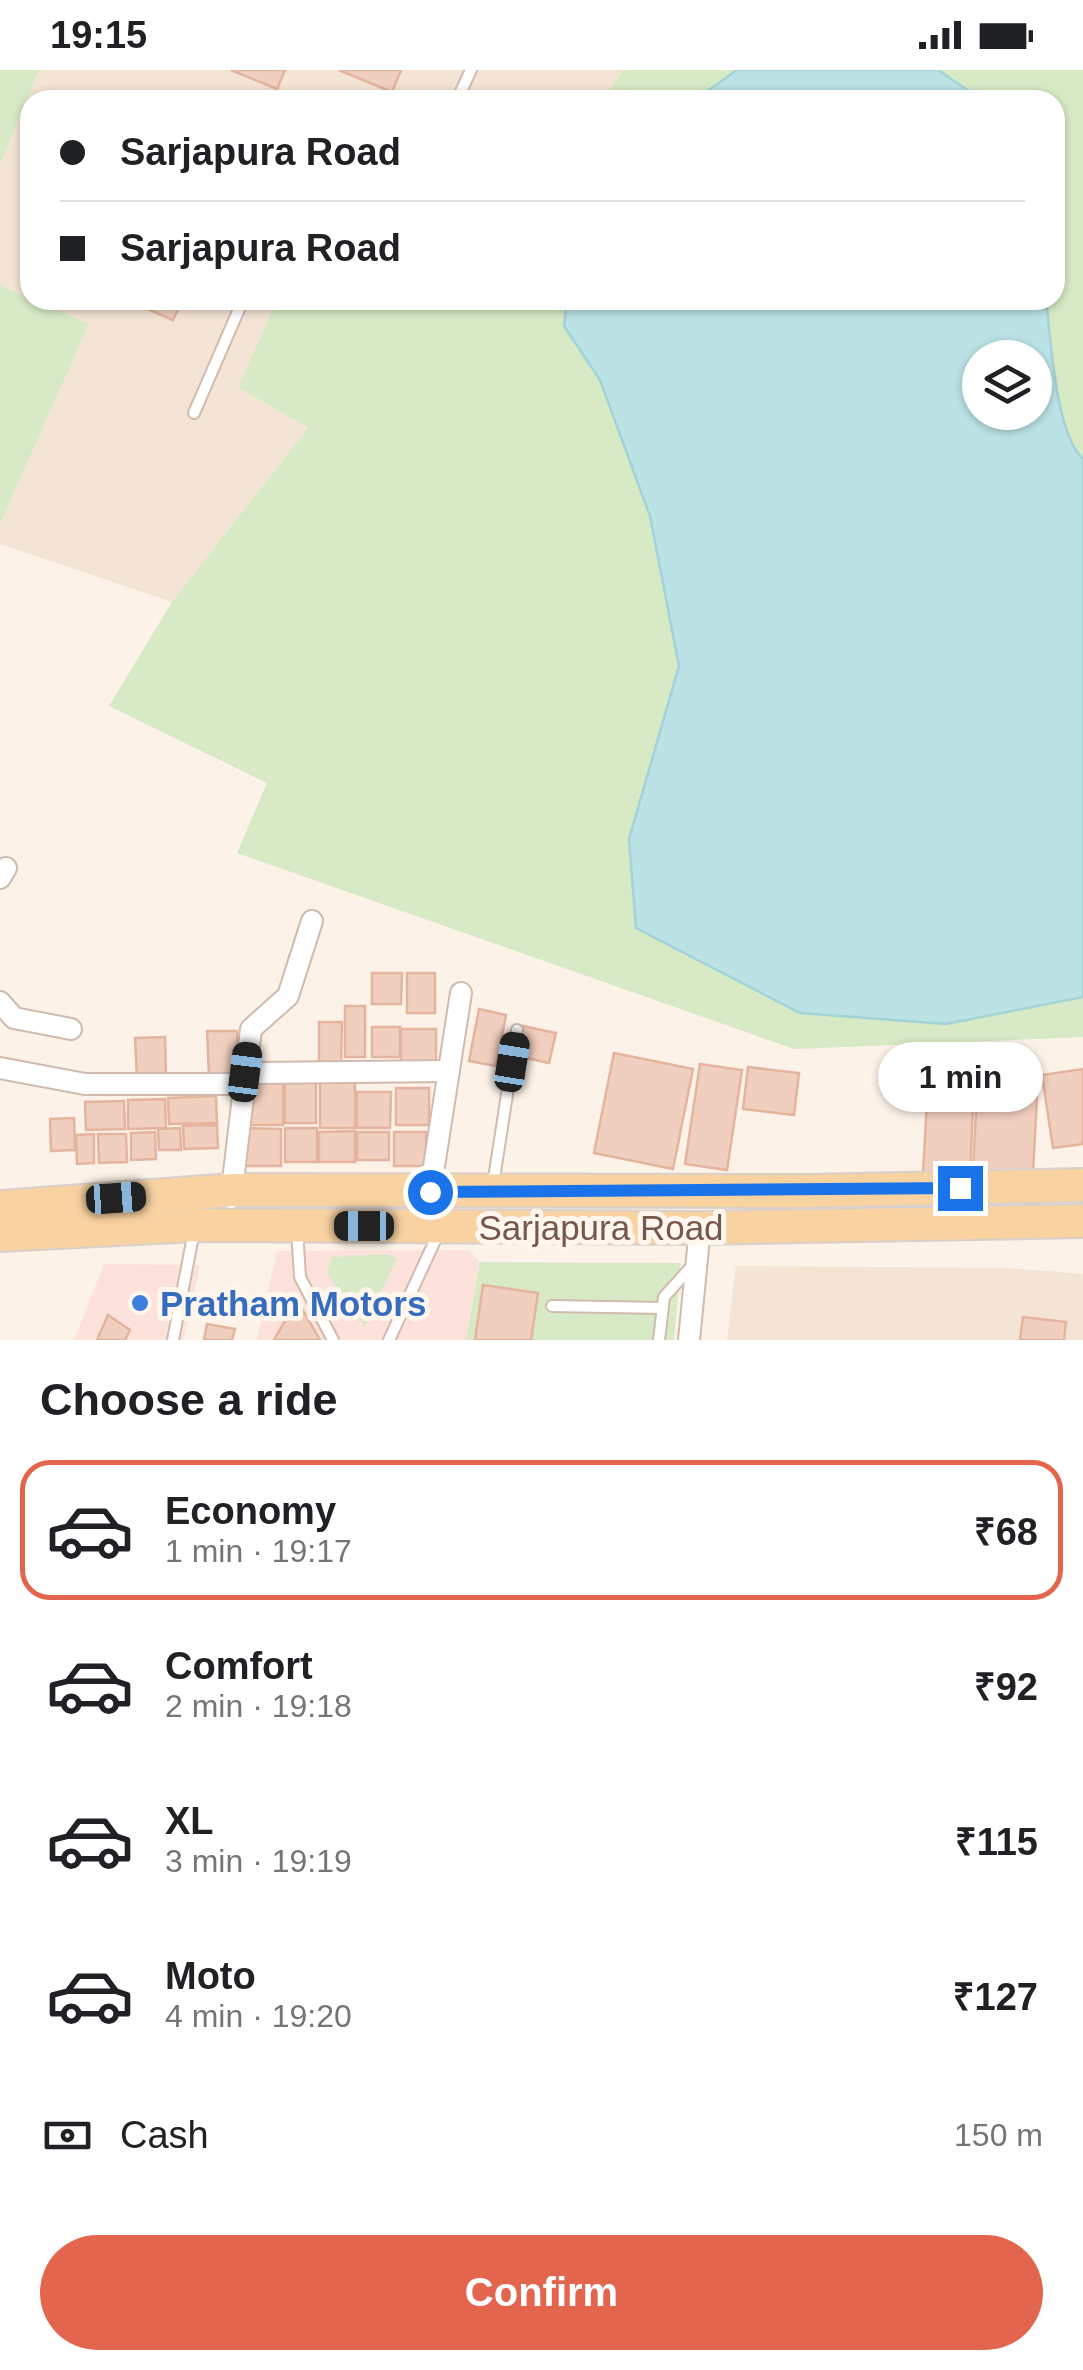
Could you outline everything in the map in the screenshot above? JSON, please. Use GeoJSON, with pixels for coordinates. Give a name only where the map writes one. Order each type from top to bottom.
{"type":"FeatureCollection","features":[{"type":"Feature","properties":{"kind":"main road","name":"Sarjapura Road"},"geometry":{"type":"LineString","coordinates":[[0,1207],[232,1190],[430,1192],[1083,1184]]}},
{"type":"Feature","properties":{"kind":"main road","name":"Sarjapura Road"},"geometry":{"type":"LineString","coordinates":[[0,1235],[195,1225],[442,1227],[698,1245],[1083,1221]]}},
{"type":"Feature","properties":{"kind":"street"},"geometry":{"type":"LineString","coordinates":[[228,1225],[250,1029],[288,996],[299,974],[312,921]]}},
{"type":"Feature","properties":{"kind":"street"},"geometry":{"type":"LineString","coordinates":[[430,1192],[461,993]]}},
{"type":"Feature","properties":{"kind":"street"},"geometry":{"type":"LineString","coordinates":[[0,1002],[14,1018],[71,1029]]}},
{"type":"Feature","properties":{"kind":"street"},"geometry":{"type":"LineString","coordinates":[[0,1068],[84,1084],[449,1071]]}},
{"type":"Feature","properties":{"kind":"street"},"geometry":{"type":"LineString","coordinates":[[689,1340],[698,1245]]}},
{"type":"Feature","properties":{"kind":"lane"},"geometry":{"type":"LineString","coordinates":[[194,413],[239,310]]}},
{"type":"Feature","properties":{"kind":"lane"},"geometry":{"type":"LineString","coordinates":[[492,1191],[517,1030]]}},
{"type":"Feature","properties":{"kind":"lane"},"geometry":{"type":"LineString","coordinates":[[173,1340],[195,1225]]}},
{"type":"Feature","properties":{"kind":"lane"},"geometry":{"type":"LineString","coordinates":[[297,1226],[300,1277],[332,1340]]}},
{"type":"Feature","properties":{"kind":"lane"},"geometry":{"type":"LineString","coordinates":[[389,1340],[442,1227]]}},
{"type":"Feature","properties":{"kind":"lane"},"geometry":{"type":"LineString","coordinates":[[660,1340],[664,1297],[698,1245]]}},
{"type":"Feature","properties":{"kind":"lane"},"geometry":{"type":"LineString","coordinates":[[552,1306],[663,1308]]}},
{"type":"Feature","properties":{"kind":"shaded area"},"geometry":{"type":"Polygon","coordinates":[[[39,70],[623,70],[610,90],[31,90],[39,70]]]}},
{"type":"Feature","properties":{"kind":"shaded area"},"geometry":{"type":"Polygon","coordinates":[[[20,116],[20,294],[0,285],[0,165],[20,116]]]}},
{"type":"Feature","properties":{"kind":"shaded area"},"geometry":{"type":"Polygon","coordinates":[[[57,310],[273,310],[238,387],[308,428],[172,602],[0,544],[0,524],[89,324],[57,310]]]}},
{"type":"Feature","properties":{"kind":"shaded area"},"geometry":{"type":"Polygon","coordinates":[[[469,1250],[480,1262],[466,1340],[257,1340],[277,1251],[469,1250]]]}},
{"type":"Feature","properties":{"kind":"shaded area","name":"Pratham Motors"},"geometry":{"type":"Polygon","coordinates":[[[104,1264],[200,1265],[184,1340],[74,1340],[104,1264]]]}},
{"type":"Feature","properties":{"kind":"shaded area"},"geometry":{"type":"Polygon","coordinates":[[[736,1266],[1006,1268],[1083,1274],[1083,1340],[727,1340],[736,1266]]]}},
{"type":"Feature","properties":{"kind":"green space"},"geometry":{"type":"Polygon","coordinates":[[[0,70],[39,70],[31,90],[20,90],[20,116],[0,165],[0,70]]]}},
{"type":"Feature","properties":{"kind":"green space"},"geometry":{"type":"Polygon","coordinates":[[[623,70],[1083,70],[1083,1037],[794,1049],[237,853],[267,783],[109,706],[172,602],[308,428],[238,387],[273,310],[1065,310],[1065,90],[610,90],[623,70]]]}},
{"type":"Feature","properties":{"kind":"green space"},"geometry":{"type":"Polygon","coordinates":[[[0,285],[20,294],[20,310],[57,310],[89,324],[0,524],[0,285]]]}},
{"type":"Feature","properties":{"kind":"green space"},"geometry":{"type":"Polygon","coordinates":[[[386,1254],[397,1258],[365,1327],[327,1273],[332,1257],[386,1254]]]}},
{"type":"Feature","properties":{"kind":"green space"},"geometry":{"type":"Polygon","coordinates":[[[480,1262],[681,1263],[674,1340],[466,1340],[480,1262]]]}},
{"type":"Feature","properties":{"kind":"water"},"geometry":{"type":"Polygon","coordinates":[[[737,70],[938,70],[967,90],[709,90],[737,70]]]}},
{"type":"Feature","properties":{"kind":"water"},"geometry":{"type":"Polygon","coordinates":[[[566,310],[1047,310],[1051,340],[962,340],[962,430],[1052,430],[1052,351],[1066,429],[1083,459],[1083,997],[946,1024],[800,1013],[636,928],[629,839],[679,666],[650,516],[600,380],[564,326],[566,310]]]}},
{"type":"Feature","properties":{"kind":"building"},"geometry":{"type":"Polygon","coordinates":[[[231,70],[285,70],[277,89],[231,70]]]}},
{"type":"Feature","properties":{"kind":"building"},"geometry":{"type":"Polygon","coordinates":[[[339,70],[401,70],[393,90],[339,70]]]}},
{"type":"Feature","properties":{"kind":"building"},"geometry":{"type":"Polygon","coordinates":[[[150,310],[178,310],[173,320],[150,310]]]}},
{"type":"Feature","properties":{"kind":"building"},"geometry":{"type":"Polygon","coordinates":[[[372,973],[402,973],[401,1004],[372,1004],[372,973]]]}},
{"type":"Feature","properties":{"kind":"building"},"geometry":{"type":"Polygon","coordinates":[[[407,973],[435,973],[435,1013],[407,1013],[407,973]]]}},
{"type":"Feature","properties":{"kind":"building"},"geometry":{"type":"Polygon","coordinates":[[[345,1006],[365,1006],[365,1057],[345,1057],[345,1006]]]}},
{"type":"Feature","properties":{"kind":"building"},"geometry":{"type":"Polygon","coordinates":[[[479,1009],[506,1015],[496,1066],[469,1061],[479,1009]]]}},
{"type":"Feature","properties":{"kind":"building"},"geometry":{"type":"Polygon","coordinates":[[[319,1022],[342,1022],[341,1066],[319,1066],[319,1022]]]}},
{"type":"Feature","properties":{"kind":"building"},"geometry":{"type":"Polygon","coordinates":[[[523,1026],[556,1033],[549,1063],[517,1056],[523,1026]]]}},
{"type":"Feature","properties":{"kind":"building"},"geometry":{"type":"Polygon","coordinates":[[[372,1027],[400,1027],[400,1057],[372,1057],[372,1027]]]}},
{"type":"Feature","properties":{"kind":"building"},"geometry":{"type":"Polygon","coordinates":[[[401,1029],[436,1029],[436,1064],[401,1064],[401,1029]]]}},
{"type":"Feature","properties":{"kind":"building"},"geometry":{"type":"Polygon","coordinates":[[[207,1031],[237,1031],[238,1074],[209,1076],[207,1031]]]}},
{"type":"Feature","properties":{"kind":"building"},"geometry":{"type":"Polygon","coordinates":[[[165,1037],[166,1077],[137,1078],[135,1038],[165,1037]]]}},
{"type":"Feature","properties":{"kind":"building"},"geometry":{"type":"Polygon","coordinates":[[[614,1053],[693,1069],[673,1169],[594,1153],[614,1053]]]}},
{"type":"Feature","properties":{"kind":"building"},"geometry":{"type":"Polygon","coordinates":[[[700,1064],[742,1070],[727,1170],[685,1164],[700,1064]]]}},
{"type":"Feature","properties":{"kind":"building"},"geometry":{"type":"Polygon","coordinates":[[[748,1067],[799,1073],[794,1115],[743,1109],[748,1067]]]}},
{"type":"Feature","properties":{"kind":"building"},"geometry":{"type":"Polygon","coordinates":[[[1083,1069],[1083,1144],[1053,1148],[1042,1075],[1083,1069]]]}},
{"type":"Feature","properties":{"kind":"building"},"geometry":{"type":"Polygon","coordinates":[[[247,1082],[283,1082],[283,1125],[247,1125],[247,1082]]]}},
{"type":"Feature","properties":{"kind":"building"},"geometry":{"type":"Polygon","coordinates":[[[285,1082],[316,1082],[316,1123],[285,1123],[285,1082]]]}},
{"type":"Feature","properties":{"kind":"building"},"geometry":{"type":"Polygon","coordinates":[[[320,1082],[355,1082],[355,1128],[320,1128],[320,1082]]]}},
{"type":"Feature","properties":{"kind":"building"},"geometry":{"type":"Polygon","coordinates":[[[928,1084],[974,1086],[970,1175],[923,1172],[928,1084]]]}},
{"type":"Feature","properties":{"kind":"building"},"geometry":{"type":"Polygon","coordinates":[[[396,1088],[429,1088],[429,1125],[396,1125],[396,1088]]]}},
{"type":"Feature","properties":{"kind":"building"},"geometry":{"type":"Polygon","coordinates":[[[357,1092],[391,1092],[390,1128],[357,1128],[357,1092]]]}},
{"type":"Feature","properties":{"kind":"building"},"geometry":{"type":"Polygon","coordinates":[[[977,1094],[1037,1097],[1033,1173],[973,1170],[977,1094]]]}},
{"type":"Feature","properties":{"kind":"building"},"geometry":{"type":"Polygon","coordinates":[[[216,1096],[217,1123],[169,1124],[168,1098],[216,1096]]]}},
{"type":"Feature","properties":{"kind":"building"},"geometry":{"type":"Polygon","coordinates":[[[165,1099],[166,1128],[128,1129],[128,1100],[165,1099]]]}},
{"type":"Feature","properties":{"kind":"building"},"geometry":{"type":"Polygon","coordinates":[[[124,1101],[125,1129],[86,1130],[85,1102],[124,1101]]]}},
{"type":"Feature","properties":{"kind":"building"},"geometry":{"type":"Polygon","coordinates":[[[74,1118],[75,1150],[51,1151],[50,1119],[74,1118]]]}},
{"type":"Feature","properties":{"kind":"building"},"geometry":{"type":"Polygon","coordinates":[[[217,1125],[218,1148],[184,1149],[183,1126],[217,1125]]]}},
{"type":"Feature","properties":{"kind":"building"},"geometry":{"type":"Polygon","coordinates":[[[180,1128],[181,1150],[159,1150],[158,1129],[180,1128]]]}},
{"type":"Feature","properties":{"kind":"building"},"geometry":{"type":"Polygon","coordinates":[[[245,1128],[281,1129],[281,1166],[245,1166],[245,1128]]]}},
{"type":"Feature","properties":{"kind":"building"},"geometry":{"type":"Polygon","coordinates":[[[285,1128],[317,1128],[317,1162],[285,1162],[285,1128]]]}},
{"type":"Feature","properties":{"kind":"building"},"geometry":{"type":"Polygon","coordinates":[[[355,1131],[355,1162],[319,1162],[319,1132],[355,1131]]]}},
{"type":"Feature","properties":{"kind":"building"},"geometry":{"type":"Polygon","coordinates":[[[155,1132],[156,1159],[131,1160],[131,1133],[155,1132]]]}},
{"type":"Feature","properties":{"kind":"building"},"geometry":{"type":"Polygon","coordinates":[[[357,1132],[389,1132],[389,1160],[357,1160],[357,1132]]]}},
{"type":"Feature","properties":{"kind":"building"},"geometry":{"type":"Polygon","coordinates":[[[394,1132],[426,1132],[426,1166],[394,1166],[394,1132]]]}},
{"type":"Feature","properties":{"kind":"building"},"geometry":{"type":"Polygon","coordinates":[[[94,1134],[94,1163],[77,1164],[76,1135],[94,1134]]]}},
{"type":"Feature","properties":{"kind":"building"},"geometry":{"type":"Polygon","coordinates":[[[98,1134],[126,1134],[127,1162],[99,1163],[98,1134]]]}},
{"type":"Feature","properties":{"kind":"building"},"geometry":{"type":"Polygon","coordinates":[[[483,1285],[538,1293],[531,1340],[475,1340],[483,1285]]]}},
{"type":"Feature","properties":{"kind":"building"},"geometry":{"type":"Polygon","coordinates":[[[297,1300],[320,1340],[274,1340],[297,1300]]]}},
{"type":"Feature","properties":{"kind":"building"},"geometry":{"type":"Polygon","coordinates":[[[108,1315],[130,1330],[125,1340],[97,1340],[108,1315]]]}},
{"type":"Feature","properties":{"kind":"building"},"geometry":{"type":"Polygon","coordinates":[[[1023,1317],[1066,1322],[1064,1340],[1020,1340],[1023,1317]]]}},
{"type":"Feature","properties":{"kind":"building"},"geometry":{"type":"Polygon","coordinates":[[[207,1324],[235,1329],[232,1340],[204,1340],[207,1324]]]}},
{"type":"Feature","properties":{"kind":"place","name":"Pratham Motors"},"geometry":{"type":"Point","coordinates":[140,1303]}},
{"type":"Feature","properties":{"kind":"route"},"geometry":{"type":"LineString","coordinates":[[430,1192],[960,1188]]}}]}
